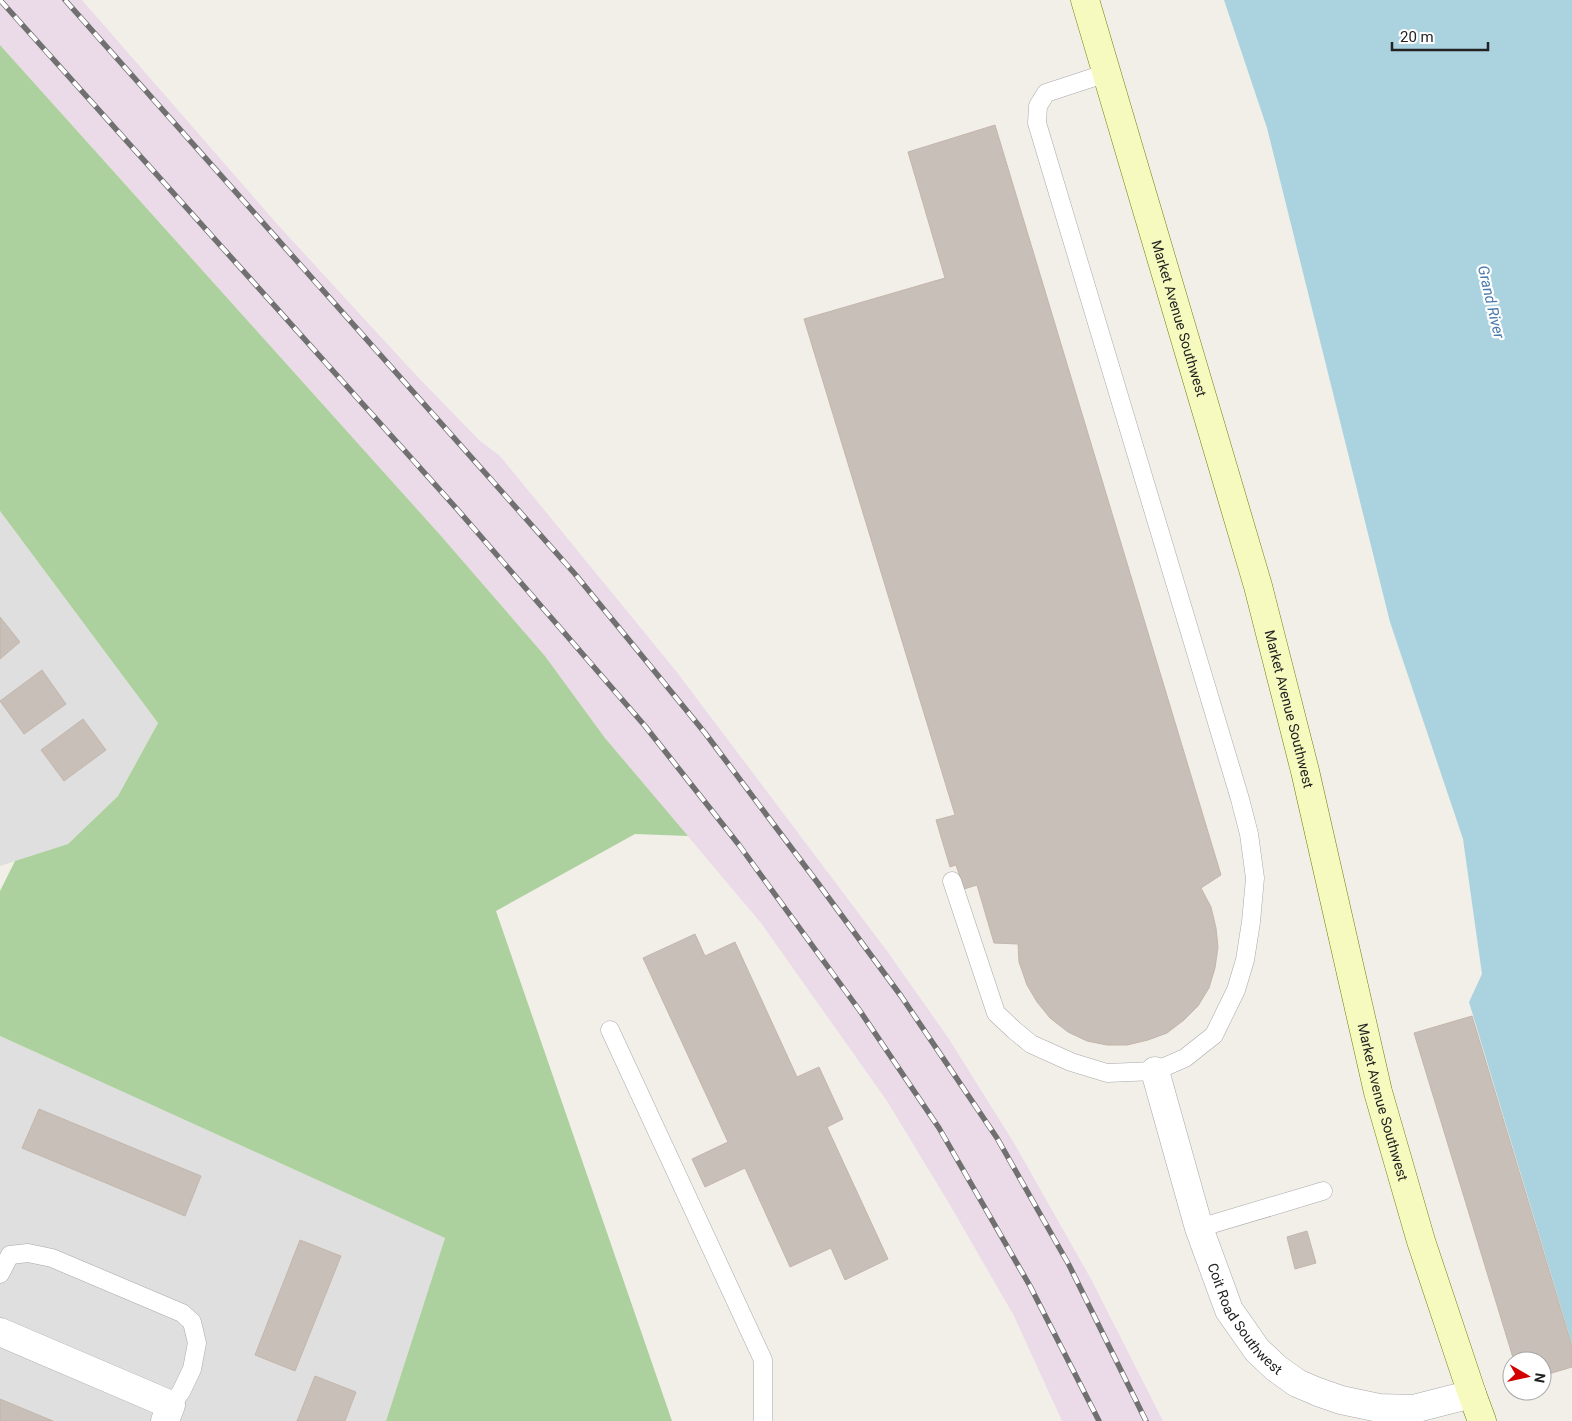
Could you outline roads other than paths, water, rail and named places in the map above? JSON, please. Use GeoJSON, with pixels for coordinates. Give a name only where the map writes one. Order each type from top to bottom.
{"type":"FeatureCollection","features":[{"type":"Feature","properties":{"kind":"main road","name":"Market Avenue Southwest"},"geometry":{"type":"LineString","coordinates":[[1085,0],[1258,586],[1305,771],[1378,1092],[1421,1241],[1482,1421]]}},
{"type":"Feature","properties":{"kind":"street","name":"Coit Road Southwest"},"geometry":{"type":"LineString","coordinates":[[1155,1071],[1199,1228],[1229,1310],[1257,1350],[1276,1368],[1297,1383],[1341,1400],[1379,1408],[1413,1409],[1472,1394]]}},
{"type":"Feature","properties":{"kind":"street"},"geometry":{"type":"LineString","coordinates":[[0,1332],[168,1413]]}},
{"type":"Feature","properties":{"kind":"lane"},"geometry":{"type":"LineString","coordinates":[[952,881],[996,1013],[1031,1044],[1063,1059],[1107,1073],[1155,1071],[1185,1058],[1214,1035],[1236,990],[1245,960],[1255,878],[1249,834],[1240,798],[1037,123],[1038,106],[1046,93],[1107,72]]}},
{"type":"Feature","properties":{"kind":"lane"},"geometry":{"type":"LineString","coordinates":[[610,1030],[763,1360],[764,1421]]}},
{"type":"Feature","properties":{"kind":"lane"},"geometry":{"type":"LineString","coordinates":[[1199,1228],[1323,1191]]}},
{"type":"Feature","properties":{"kind":"lane"},"geometry":{"type":"LineString","coordinates":[[0,1274],[10,1255],[28,1253],[52,1258],[182,1313],[192,1322],[197,1344],[192,1369],[168,1413]]}},
{"type":"Feature","properties":{"kind":"water","name":"Grand River"},"geometry":{"type":"Polygon","coordinates":[[[1224,0],[1572,0],[1572,1344],[1469,1002],[1482,974],[1463,839],[1390,622],[1267,128],[1224,0]]]}},
{"type":"Feature","properties":{"kind":"railway"},"geometry":{"type":"LineString","coordinates":[[0,0],[457,509],[645,726],[739,845],[860,1011],[939,1128],[1030,1286],[1099,1421]]}},
{"type":"Feature","properties":{"kind":"railway"},"geometry":{"type":"LineString","coordinates":[[65,0],[575,574],[705,733],[901,996],[997,1138],[1069,1265],[1146,1421]]}}]}
